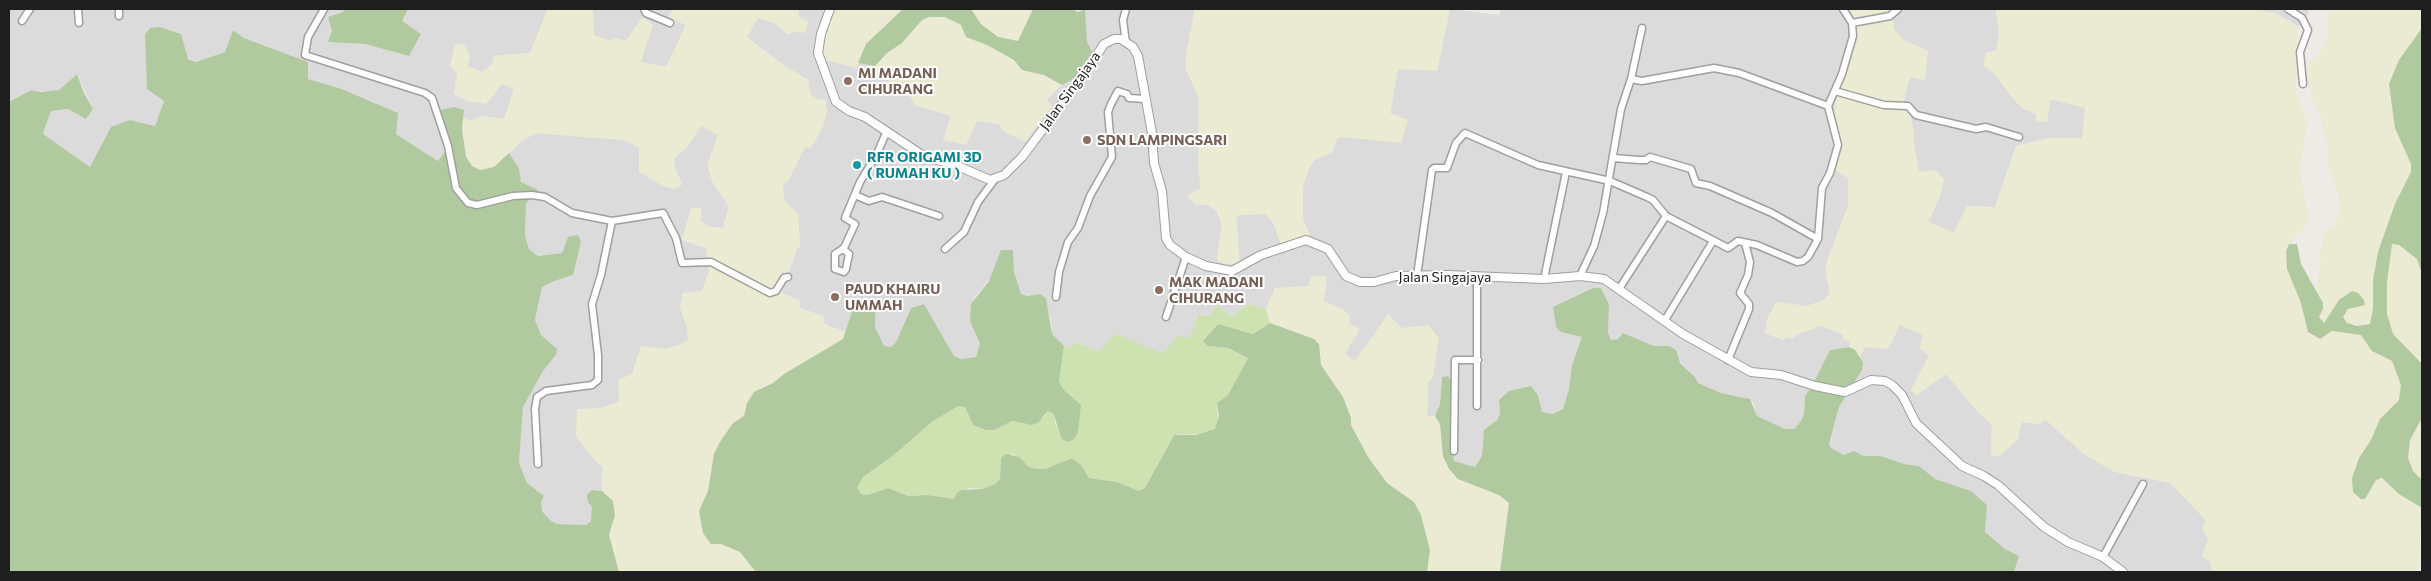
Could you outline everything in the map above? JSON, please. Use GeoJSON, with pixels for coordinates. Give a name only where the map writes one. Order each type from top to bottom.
{"type":"FeatureCollection","features":[{"type":"Feature","properties":{"kind":"street"},"geometry":{"type":"LineString","coordinates":[[22,21],[30,9]]}},
{"type":"Feature","properties":{"kind":"street"},"geometry":{"type":"LineString","coordinates":[[78,9],[79,23]]}},
{"type":"Feature","properties":{"kind":"street"},"geometry":{"type":"LineString","coordinates":[[324,9],[308,37],[305,55],[425,92],[432,98],[448,146],[456,188],[468,203],[477,205],[513,196],[532,195],[545,197],[572,213],[612,221],[663,213],[676,238],[682,262],[711,262],[770,293],[776,291],[784,278],[788,277]]}},
{"type":"Feature","properties":{"kind":"street"},"geometry":{"type":"LineString","coordinates":[[644,9],[646,13],[670,24]]}},
{"type":"Feature","properties":{"kind":"street"},"geometry":{"type":"LineString","coordinates":[[830,9],[821,34],[818,53],[834,97],[841,106],[865,117],[886,133],[925,157],[953,164],[994,180],[978,202],[964,232],[945,249]]}},
{"type":"Feature","properties":{"kind":"street"},"geometry":{"type":"LineString","coordinates":[[1126,9],[1123,20],[1126,43]]}},
{"type":"Feature","properties":{"kind":"street"},"geometry":{"type":"LineString","coordinates":[[1417,276],[1430,176],[1434,168],[1447,168],[1452,151],[1460,136],[1465,133],[1538,165],[1610,181],[1653,200],[1666,216],[1730,248],[1736,242],[1745,243],[1757,245],[1797,262],[1808,258],[1818,239],[1822,188],[1830,173],[1838,145],[1828,106],[1851,46],[1852,23],[1843,9]]}},
{"type":"Feature","properties":{"kind":"street"},"geometry":{"type":"LineString","coordinates":[[1852,23],[1890,16],[1898,9]]}},
{"type":"Feature","properties":{"kind":"street"},"geometry":{"type":"LineString","coordinates":[[2288,9],[2302,18],[2308,30],[2300,52],[2303,84]]}},
{"type":"Feature","properties":{"kind":"street"},"geometry":{"type":"LineString","coordinates":[[1580,276],[1594,246],[1610,181],[1621,109],[1631,79],[1642,28]]}},
{"type":"Feature","properties":{"kind":"street","name":"Jalan Singajaya"},"geometry":{"type":"LineString","coordinates":[[994,180],[1004,175],[1022,157],[1086,72],[1104,44],[1114,39],[1126,43],[1138,56],[1152,133],[1154,163],[1162,191],[1166,238],[1170,245],[1186,257],[1206,266],[1232,270],[1261,255],[1306,240],[1328,250],[1346,276],[1354,280],[1366,282],[1396,276],[1544,279],[1580,276],[1604,279],[1664,320],[1751,372],[1781,375],[1815,386],[1846,392],[1872,380],[1884,381],[1892,385],[1902,395],[1916,423],[1962,466],[1998,485],[2044,527],[2068,542],[2103,557],[2123,572]]}},
{"type":"Feature","properties":{"kind":"street"},"geometry":{"type":"LineString","coordinates":[[1631,79],[1642,81],[1714,68],[1739,74],[1828,106]]}},
{"type":"Feature","properties":{"kind":"street"},"geometry":{"type":"LineString","coordinates":[[1056,297],[1059,272],[1068,242],[1078,228],[1090,196],[1112,157],[1108,112],[1111,104],[1118,91],[1126,94],[1129,98],[1145,99]]}},
{"type":"Feature","properties":{"kind":"street"},"geometry":{"type":"LineString","coordinates":[[1835,91],[1884,105],[1908,106],[1916,115],[1976,129],[1986,127],[2019,137]]}},
{"type":"Feature","properties":{"kind":"street"},"geometry":{"type":"LineString","coordinates":[[843,250],[855,224],[845,218],[886,133]]}},
{"type":"Feature","properties":{"kind":"street"},"geometry":{"type":"LineString","coordinates":[[1613,158],[1646,160],[1650,157],[1691,169],[1696,183],[1710,186],[1772,213],[1818,239]]}},
{"type":"Feature","properties":{"kind":"street"},"geometry":{"type":"LineString","coordinates":[[1544,279],[1566,172]]}},
{"type":"Feature","properties":{"kind":"street"},"geometry":{"type":"LineString","coordinates":[[855,195],[869,201],[879,196],[939,216]]}},
{"type":"Feature","properties":{"kind":"street"},"geometry":{"type":"LineString","coordinates":[[1619,289],[1666,216]]}},
{"type":"Feature","properties":{"kind":"street"},"geometry":{"type":"LineString","coordinates":[[538,464],[535,409],[538,396],[546,391],[592,385],[598,380],[598,355],[592,304],[612,221]]}},
{"type":"Feature","properties":{"kind":"street"},"geometry":{"type":"LineString","coordinates":[[1664,320],[1713,241]]}},
{"type":"Feature","properties":{"kind":"street"},"geometry":{"type":"LineString","coordinates":[[1728,360],[1749,310],[1749,304],[1740,293],[1748,275],[1750,262],[1745,243]]}},
{"type":"Feature","properties":{"kind":"street"},"geometry":{"type":"LineString","coordinates":[[1166,317],[1186,257]]}},
{"type":"Feature","properties":{"kind":"street"},"geometry":{"type":"LineString","coordinates":[[1477,277],[1477,406]]}},
{"type":"Feature","properties":{"kind":"street"},"geometry":{"type":"LineString","coordinates":[[1454,451],[1455,360],[1478,360]]}},
{"type":"Feature","properties":{"kind":"street"},"geometry":{"type":"LineString","coordinates":[[2103,557],[2143,484]]}},
{"type":"Feature","properties":{"kind":"shaded area"},"geometry":{"type":"Polygon","coordinates":[[[9,9],[344,9],[328,42],[365,44],[409,56],[402,21],[408,9],[548,9],[530,53],[495,56],[492,65],[482,72],[468,67],[457,73],[485,104],[502,84],[514,89],[504,119],[481,116],[470,121],[463,117],[464,110],[444,129],[451,144],[438,161],[396,134],[377,103],[342,89],[307,79],[308,62],[244,38],[233,30],[225,52],[197,62],[145,35],[146,59],[164,101],[155,126],[130,120],[90,167],[43,135],[51,111],[68,109],[86,119],[93,109],[77,74],[59,90],[48,92],[31,90],[9,102],[9,9]]]}},
{"type":"Feature","properties":{"kind":"shaded area"},"geometry":{"type":"Polygon","coordinates":[[[593,9],[673,9],[668,17],[686,25],[667,67],[641,62],[626,41],[610,41],[594,36],[593,9]]]}},
{"type":"Feature","properties":{"kind":"shaded area"},"geometry":{"type":"Polygon","coordinates":[[[799,9],[835,9],[827,28],[856,68],[858,63],[875,66],[877,74],[890,81],[890,88],[910,97],[915,105],[951,116],[943,140],[977,121],[999,124],[1047,99],[1062,85],[1074,79],[1087,42],[1085,9],[1195,9],[1186,55],[1186,69],[1199,98],[1198,165],[1201,188],[1188,195],[1197,205],[1208,205],[1217,211],[1222,225],[1217,260],[1225,264],[1240,263],[1236,219],[1239,215],[1266,214],[1274,224],[1281,245],[1309,235],[1303,219],[1303,186],[1309,168],[1315,160],[1332,153],[1337,139],[1390,113],[1398,68],[1437,71],[1450,9],[1499,15],[1502,9],[1848,9],[1856,29],[1852,57],[1835,105],[1848,178],[1848,206],[1827,261],[1826,275],[1830,293],[1824,300],[1807,306],[1776,302],[1791,339],[1806,329],[1821,326],[1844,334],[1850,342],[1849,347],[1830,350],[1805,396],[1804,414],[1801,421],[1794,429],[1785,429],[1757,416],[1753,402],[1743,397],[1721,393],[1698,383],[1695,377],[1666,348],[1654,346],[1623,333],[1618,339],[1611,340],[1608,333],[1609,304],[1603,291],[1593,288],[1553,307],[1556,327],[1561,332],[1583,337],[1572,365],[1569,389],[1563,409],[1553,414],[1542,412],[1538,395],[1531,386],[1509,391],[1499,400],[1500,414],[1497,420],[1484,430],[1482,456],[1475,467],[1454,461],[1451,435],[1452,388],[1442,377],[1440,404],[1435,416],[1427,416],[1428,383],[1355,362],[1345,354],[1349,324],[1343,309],[1323,301],[1326,287],[1275,288],[1266,309],[1248,304],[1232,317],[1198,315],[1190,339],[1177,336],[1163,353],[1115,335],[1099,351],[1076,342],[1071,348],[1064,346],[1052,334],[1051,318],[1040,294],[1027,296],[1021,294],[1014,272],[1013,250],[974,298],[970,321],[980,345],[976,357],[961,359],[954,356],[924,304],[911,308],[896,342],[891,347],[884,347],[875,327],[876,300],[855,302],[846,332],[824,323],[823,316],[800,308],[799,300],[784,294],[776,283],[782,271],[789,272],[797,249],[800,248],[798,214],[784,200],[783,184],[788,181],[805,147],[817,99],[810,94],[808,80],[785,66],[747,38],[758,17],[773,23],[788,34],[796,31],[805,33],[798,16],[799,9]]]}},
{"type":"Feature","properties":{"kind":"shaded area"},"geometry":{"type":"Polygon","coordinates":[[[1893,9],[2004,9],[1996,11],[1999,35],[1996,50],[1983,65],[1992,71],[2016,102],[2024,109],[2036,114],[2036,121],[2051,99],[2086,108],[2082,138],[2049,138],[2016,146],[1995,207],[1967,206],[1954,233],[1928,222],[1941,194],[1919,172],[1910,115],[1902,107],[1910,76],[1925,80],[1904,40],[1893,29],[1893,9]]]}},
{"type":"Feature","properties":{"kind":"shaded area"},"geometry":{"type":"Polygon","coordinates":[[[2254,9],[2310,9],[2303,25],[2296,26],[2290,21],[2254,9]]]}},
{"type":"Feature","properties":{"kind":"shaded area"},"geometry":{"type":"Polygon","coordinates":[[[701,125],[718,135],[712,181],[729,206],[723,228],[710,227],[701,221],[701,209],[691,208],[683,240],[706,248],[709,271],[702,291],[683,293],[680,307],[687,327],[688,340],[677,346],[663,349],[641,346],[632,375],[618,380],[620,402],[602,408],[576,435],[603,468],[601,479],[602,491],[592,490],[593,514],[591,521],[586,525],[557,524],[551,521],[542,510],[538,491],[527,483],[519,463],[523,407],[543,371],[556,355],[541,335],[535,320],[542,287],[573,275],[581,242],[568,237],[562,253],[538,256],[529,249],[525,236],[526,203],[523,185],[519,168],[509,153],[523,140],[536,133],[624,140],[639,147],[678,178],[674,167],[675,158],[688,146],[701,125]]]}},
{"type":"Feature","properties":{"kind":"shaded area"},"geometry":{"type":"Polygon","coordinates":[[[1900,325],[1923,335],[1926,351],[1929,356],[1911,390],[1917,395],[1946,374],[1978,412],[1992,425],[1991,455],[2000,456],[2008,448],[2022,422],[2039,424],[2046,420],[2084,454],[2115,472],[2170,483],[2206,520],[2208,539],[2202,556],[2210,561],[2213,572],[2014,572],[2019,556],[2005,549],[1985,532],[1987,505],[1971,491],[1934,479],[1919,466],[1904,464],[1881,456],[1864,456],[1851,453],[1844,455],[1831,448],[1829,445],[1839,407],[1862,370],[1863,362],[1860,356],[1865,347],[1888,348],[1900,325]]]}},
{"type":"Feature","properties":{"kind":"green space"},"geometry":{"type":"Polygon","coordinates":[[[344,9],[408,9],[402,21],[421,34],[409,56],[365,44],[328,42],[332,31],[328,17],[343,12],[344,9]]]}},
{"type":"Feature","properties":{"kind":"green space"},"geometry":{"type":"Polygon","coordinates":[[[548,9],[593,9],[594,35],[610,41],[615,38],[626,41],[642,17],[653,25],[641,62],[666,67],[686,25],[668,17],[673,9],[799,9],[798,16],[809,22],[805,33],[796,31],[788,34],[773,23],[758,18],[747,37],[785,66],[808,80],[810,94],[817,99],[825,100],[827,111],[823,127],[811,148],[805,147],[788,181],[783,184],[784,200],[798,214],[800,248],[797,249],[788,272],[782,271],[776,283],[784,294],[799,300],[800,308],[823,316],[824,323],[846,332],[843,339],[784,374],[773,383],[766,385],[747,403],[744,416],[733,423],[714,454],[708,491],[699,511],[711,544],[721,544],[740,552],[756,572],[619,572],[609,535],[615,508],[613,501],[602,491],[601,479],[603,468],[576,435],[577,409],[601,408],[619,402],[618,380],[632,374],[641,346],[663,349],[677,346],[688,340],[687,327],[680,307],[684,293],[702,291],[709,271],[706,248],[682,240],[691,208],[701,208],[701,221],[710,227],[723,228],[729,207],[712,181],[707,165],[718,135],[701,126],[688,146],[675,158],[674,167],[683,184],[674,189],[663,186],[639,172],[639,147],[624,140],[536,133],[523,140],[494,167],[479,170],[472,166],[466,157],[462,129],[463,117],[470,121],[481,116],[504,119],[514,89],[502,84],[486,104],[467,101],[454,94],[457,73],[450,66],[455,44],[464,44],[470,57],[468,66],[482,72],[492,65],[494,56],[530,53],[548,9]]]}},
{"type":"Feature","properties":{"kind":"green space"},"geometry":{"type":"Polygon","coordinates":[[[835,9],[903,9],[884,26],[856,68],[825,60],[823,53],[827,28],[835,9]]]}},
{"type":"Feature","properties":{"kind":"green space"},"geometry":{"type":"Polygon","coordinates":[[[903,9],[971,9],[981,24],[998,37],[1018,41],[1033,9],[1072,9],[1078,12],[1085,9],[1087,42],[1093,53],[1074,79],[1062,85],[1044,75],[1022,70],[1014,60],[987,45],[966,37],[961,25],[945,17],[929,17],[922,20],[902,43],[887,53],[875,66],[858,63],[866,44],[903,9]]]}},
{"type":"Feature","properties":{"kind":"green space"},"geometry":{"type":"Polygon","coordinates":[[[971,9],[1033,9],[1019,42],[999,38],[981,24],[971,9]]]}},
{"type":"Feature","properties":{"kind":"green space"},"geometry":{"type":"Polygon","coordinates":[[[1195,9],[1450,9],[1437,71],[1398,69],[1390,113],[1408,120],[1401,143],[1342,137],[1337,139],[1332,153],[1315,160],[1309,167],[1303,186],[1303,219],[1310,235],[1281,245],[1274,224],[1266,214],[1239,215],[1236,219],[1240,264],[1225,264],[1217,260],[1222,225],[1217,211],[1208,205],[1197,205],[1188,198],[1188,195],[1201,188],[1198,165],[1199,99],[1186,69],[1186,55],[1195,9]]]}},
{"type":"Feature","properties":{"kind":"green space"},"geometry":{"type":"Polygon","coordinates":[[[1848,9],[1893,9],[1894,29],[1904,40],[1928,51],[1925,80],[1910,77],[1902,107],[1910,115],[1919,172],[1935,170],[1944,179],[1941,194],[1928,222],[1953,233],[1967,206],[1995,207],[2016,146],[2049,138],[2082,138],[2085,108],[2051,99],[2047,122],[2036,121],[2036,114],[2024,109],[2016,102],[1992,71],[1983,65],[1986,53],[1996,50],[1999,35],[1996,11],[2004,9],[2254,9],[2276,13],[2296,26],[2298,30],[2296,94],[2307,121],[2300,172],[2308,216],[2307,224],[2286,250],[2287,269],[2301,303],[2308,332],[2313,337],[2321,339],[2332,331],[2361,335],[2372,350],[2392,361],[2401,385],[2401,393],[2391,410],[2380,419],[2371,440],[2359,458],[2365,499],[2378,478],[2422,508],[2418,572],[2213,572],[2210,561],[2202,556],[2208,539],[2202,529],[2206,520],[2170,483],[2115,472],[2084,454],[2046,420],[2039,424],[2022,422],[2018,439],[2000,456],[1991,455],[1992,425],[1978,412],[1946,374],[1916,395],[1911,390],[1929,356],[1919,347],[1923,335],[1900,325],[1888,349],[1865,347],[1860,356],[1849,347],[1850,342],[1843,339],[1843,334],[1821,326],[1782,340],[1765,333],[1767,320],[1776,302],[1807,306],[1824,300],[1830,293],[1826,275],[1827,261],[1848,206],[1848,178],[1836,170],[1835,104],[1852,57],[1856,29],[1848,9]]]}},
{"type":"Feature","properties":{"kind":"green space"},"geometry":{"type":"Polygon","coordinates":[[[2328,9],[2422,9],[2422,28],[2399,60],[2389,84],[2398,134],[2411,164],[2411,172],[2395,204],[2378,252],[2373,280],[2372,315],[2370,324],[2366,326],[2347,323],[2343,317],[2347,309],[2362,306],[2358,293],[2352,291],[2339,300],[2324,323],[2319,317],[2323,303],[2316,288],[2321,264],[2320,250],[2325,232],[2335,224],[2341,209],[2335,182],[2328,168],[2327,140],[2321,132],[2322,118],[2313,101],[2306,77],[2308,64],[2318,56],[2327,40],[2328,9]]]}},
{"type":"Feature","properties":{"kind":"green space"},"geometry":{"type":"Polygon","coordinates":[[[929,17],[945,17],[961,25],[966,37],[987,45],[1014,60],[1022,70],[1044,75],[1062,85],[1047,99],[1052,106],[1025,142],[1002,130],[999,124],[977,121],[966,145],[943,140],[951,116],[915,105],[910,97],[890,88],[890,81],[877,74],[875,66],[887,53],[902,43],[922,20],[929,17]]]}},
{"type":"Feature","properties":{"kind":"green space"},"geometry":{"type":"Polygon","coordinates":[[[160,27],[181,34],[188,59],[196,62],[225,52],[233,30],[244,38],[308,62],[308,79],[342,89],[398,113],[396,134],[438,161],[451,144],[444,129],[441,110],[455,107],[464,110],[462,129],[466,157],[472,166],[480,170],[494,167],[509,153],[519,168],[521,182],[538,190],[526,203],[525,236],[529,249],[538,256],[562,253],[568,237],[578,235],[581,242],[573,275],[542,287],[535,320],[541,335],[557,349],[556,355],[543,371],[523,407],[519,463],[527,483],[544,496],[541,502],[542,511],[551,521],[557,524],[586,525],[591,521],[592,507],[588,502],[587,495],[592,490],[602,491],[613,501],[615,515],[609,535],[619,572],[9,572],[9,102],[31,90],[41,92],[59,90],[77,74],[84,93],[93,109],[86,119],[68,109],[51,111],[43,134],[90,167],[111,127],[130,120],[155,126],[164,101],[147,89],[145,35],[150,28],[160,27]]]}},
{"type":"Feature","properties":{"kind":"green space"},"geometry":{"type":"Polygon","coordinates":[[[2422,28],[2422,274],[2417,259],[2399,245],[2392,244],[2387,282],[2387,314],[2393,334],[2422,364],[2422,418],[2410,440],[2408,458],[2413,471],[2422,480],[2422,508],[2399,494],[2382,478],[2376,480],[2365,499],[2361,499],[2353,492],[2352,478],[2359,458],[2371,440],[2380,419],[2399,400],[2401,385],[2392,361],[2372,351],[2361,335],[2332,331],[2320,339],[2308,332],[2301,303],[2287,269],[2286,251],[2289,244],[2297,244],[2301,264],[2323,303],[2323,309],[2319,317],[2324,323],[2339,300],[2352,291],[2358,293],[2364,300],[2365,305],[2348,309],[2343,317],[2347,323],[2357,326],[2370,324],[2373,309],[2373,280],[2378,252],[2395,204],[2411,172],[2411,164],[2395,128],[2389,84],[2399,60],[2422,28]]]}},
{"type":"Feature","properties":{"kind":"green space"},"geometry":{"type":"Polygon","coordinates":[[[2392,244],[2399,245],[2419,262],[2422,274],[2422,364],[2393,334],[2387,314],[2387,282],[2392,244]]]}},
{"type":"Feature","properties":{"kind":"green space"},"geometry":{"type":"Polygon","coordinates":[[[1001,250],[1013,250],[1014,272],[1021,294],[1027,296],[1040,294],[1046,298],[1052,334],[1064,346],[1059,382],[1065,391],[1081,405],[1078,432],[1074,439],[1068,442],[1062,439],[1053,413],[1047,411],[1039,422],[1032,425],[1012,421],[994,430],[986,430],[973,425],[965,407],[958,406],[933,421],[894,455],[863,477],[857,488],[861,494],[868,495],[888,488],[908,496],[928,495],[954,499],[957,493],[962,490],[983,489],[995,484],[1000,479],[1001,458],[1006,454],[1019,457],[1029,467],[1037,469],[1045,469],[1072,458],[1082,466],[1089,478],[1117,482],[1139,491],[1145,488],[1174,435],[1196,435],[1215,429],[1219,416],[1217,403],[1228,395],[1248,358],[1228,348],[1207,346],[1203,341],[1218,324],[1253,334],[1270,323],[1314,339],[1319,344],[1321,365],[1343,397],[1351,418],[1351,425],[1368,457],[1387,483],[1414,502],[1421,515],[1430,550],[1427,572],[756,572],[740,552],[721,544],[711,544],[703,533],[699,511],[708,491],[714,454],[733,423],[744,416],[747,403],[754,392],[773,383],[784,374],[843,339],[855,302],[876,300],[875,327],[884,346],[891,347],[896,342],[911,308],[924,304],[954,356],[961,359],[976,357],[980,344],[970,321],[971,304],[989,281],[1001,250]]]}},
{"type":"Feature","properties":{"kind":"green space"},"geometry":{"type":"Polygon","coordinates":[[[1311,276],[1327,276],[1323,301],[1343,309],[1350,316],[1350,324],[1360,329],[1345,354],[1355,361],[1388,314],[1402,328],[1428,325],[1439,338],[1433,377],[1428,383],[1427,416],[1435,416],[1440,424],[1443,456],[1453,475],[1499,495],[1509,504],[1500,572],[1427,572],[1430,550],[1421,515],[1414,502],[1387,483],[1368,457],[1351,425],[1351,418],[1343,397],[1321,365],[1321,351],[1270,323],[1266,309],[1275,288],[1309,286],[1311,276]]]}},
{"type":"Feature","properties":{"kind":"green space"},"geometry":{"type":"Polygon","coordinates":[[[1593,288],[1601,288],[1609,304],[1608,333],[1611,340],[1618,339],[1623,333],[1654,346],[1669,346],[1676,350],[1680,363],[1695,377],[1698,383],[1721,393],[1750,399],[1757,416],[1785,429],[1794,429],[1801,421],[1804,414],[1805,396],[1830,350],[1849,347],[1855,350],[1863,362],[1862,370],[1839,407],[1829,444],[1831,448],[1844,455],[1854,451],[1864,456],[1881,456],[1904,464],[1919,466],[1935,479],[1971,491],[1987,505],[1985,532],[2005,549],[2019,556],[2014,572],[1500,572],[1509,503],[1499,495],[1458,479],[1449,469],[1443,456],[1440,424],[1435,416],[1440,404],[1442,377],[1448,376],[1452,382],[1451,435],[1454,461],[1475,467],[1482,456],[1484,430],[1497,420],[1500,414],[1499,400],[1509,391],[1531,386],[1538,395],[1542,412],[1553,414],[1563,409],[1569,389],[1572,365],[1582,337],[1561,332],[1556,327],[1553,307],[1593,288]]]}},
{"type":"Feature","properties":{"kind":"green space"},"geometry":{"type":"Polygon","coordinates":[[[1248,304],[1266,309],[1270,323],[1253,334],[1218,324],[1203,341],[1207,346],[1228,348],[1248,358],[1228,395],[1217,403],[1218,423],[1215,429],[1203,434],[1174,435],[1145,488],[1139,491],[1117,482],[1089,478],[1082,466],[1072,458],[1045,469],[1037,469],[1029,467],[1013,454],[1001,459],[1000,479],[995,484],[983,489],[969,488],[954,499],[928,495],[908,496],[888,488],[868,495],[861,494],[856,489],[863,477],[894,455],[933,421],[958,405],[965,407],[973,425],[987,430],[994,430],[1012,421],[1026,424],[1044,417],[1047,410],[1053,413],[1056,427],[1075,400],[1059,382],[1064,346],[1071,348],[1075,342],[1099,351],[1115,334],[1163,353],[1177,336],[1190,338],[1198,315],[1209,316],[1217,305],[1232,317],[1248,304]]]}},
{"type":"Feature","properties":{"kind":"green space"},"geometry":{"type":"Polygon","coordinates":[[[2422,418],[2422,480],[2413,471],[2408,458],[2410,440],[2422,418]]]}},
{"type":"Feature","properties":{"kind":"place","name":"MI MADANI CIHURANG"},"geometry":{"type":"Point","coordinates":[848,81]}},
{"type":"Feature","properties":{"kind":"place","name":"SDN LAMPINGSARI"},"geometry":{"type":"Point","coordinates":[1087,140]}},
{"type":"Feature","properties":{"kind":"place","name":"RFR ORIGAMI 3D ( RUMAH KU )"},"geometry":{"type":"Point","coordinates":[857,165]}},
{"type":"Feature","properties":{"kind":"place","name":"MAK MADANI CIHURANG"},"geometry":{"type":"Point","coordinates":[1159,290]}},
{"type":"Feature","properties":{"kind":"place","name":"PAUD KHAIRU UMMAH"},"geometry":{"type":"Point","coordinates":[835,297]}}]}
